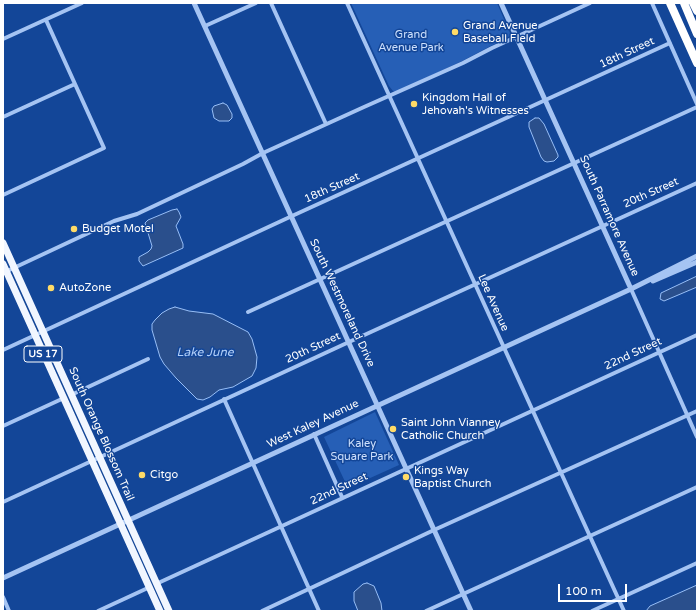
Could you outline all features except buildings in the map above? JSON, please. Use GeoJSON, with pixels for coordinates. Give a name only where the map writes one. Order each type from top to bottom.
{"type":"FeatureCollection","features":[{"type":"Feature","properties":{"kind":"highway"},"geometry":{"type":"LineString","coordinates":[[670,3],[697,63]]}},
{"type":"Feature","properties":{"kind":"highway"},"geometry":{"type":"LineString","coordinates":[[684,3],[697,34]]}},
{"type":"Feature","properties":{"kind":"highway"},"geometry":{"type":"LineString","coordinates":[[693,3],[697,11]]}},
{"type":"Feature","properties":{"kind":"main road","name":"South Orange Blossom Trail"},"geometry":{"type":"LineString","coordinates":[[3,243],[169,611]]}},
{"type":"Feature","properties":{"kind":"main road","name":"South Orange Blossom Trail"},"geometry":{"type":"LineString","coordinates":[[3,264],[5,272],[160,611]]}},
{"type":"Feature","properties":{"kind":"street"},"geometry":{"type":"LineString","coordinates":[[3,40],[82,3]]}},
{"type":"Feature","properties":{"kind":"street","name":"South Westmoreland Drive"},"geometry":{"type":"LineString","coordinates":[[194,3],[472,611]]}},
{"type":"Feature","properties":{"kind":"street"},"geometry":{"type":"LineString","coordinates":[[205,26],[256,3]]}},
{"type":"Feature","properties":{"kind":"street"},"geometry":{"type":"LineString","coordinates":[[271,3],[326,124]]}},
{"type":"Feature","properties":{"kind":"street","name":"Lee Avenue"},"geometry":{"type":"LineString","coordinates":[[347,3],[624,611]]}},
{"type":"Feature","properties":{"kind":"street","name":"South Parramore Avenue"},"geometry":{"type":"LineString","coordinates":[[501,3],[697,437]]}},
{"type":"Feature","properties":{"kind":"street"},"geometry":{"type":"LineString","coordinates":[[5,272],[114,221],[137,214],[263,153],[463,64],[492,48],[590,3]]}},
{"type":"Feature","properties":{"kind":"street"},"geometry":{"type":"LineString","coordinates":[[248,312],[697,105],[652,3]]}},
{"type":"Feature","properties":{"kind":"street"},"geometry":{"type":"LineString","coordinates":[[3,195],[104,148],[46,20]]}},
{"type":"Feature","properties":{"kind":"street","name":"18th Street"},"geometry":{"type":"LineString","coordinates":[[3,350],[670,43]]}},
{"type":"Feature","properties":{"kind":"street"},"geometry":{"type":"LineString","coordinates":[[3,117],[75,84]]}},
{"type":"Feature","properties":{"kind":"street","name":"20th Street"},"geometry":{"type":"LineString","coordinates":[[3,502],[697,182]]}},
{"type":"Feature","properties":{"kind":"street"},"geometry":{"type":"LineString","coordinates":[[631,289],[697,256]]}},
{"type":"Feature","properties":{"kind":"street"},"geometry":{"type":"LineString","coordinates":[[631,289],[697,262]]}},
{"type":"Feature","properties":{"kind":"street","name":"West Kaley Avenue"},"geometry":{"type":"LineString","coordinates":[[3,578],[631,289]]}},
{"type":"Feature","properties":{"kind":"street","name":"22nd Street"},"geometry":{"type":"LineString","coordinates":[[98,611],[697,335]]}},
{"type":"Feature","properties":{"kind":"street"},"geometry":{"type":"LineString","coordinates":[[3,426],[148,358]]}},
{"type":"Feature","properties":{"kind":"street"},"geometry":{"type":"LineString","coordinates":[[224,400],[319,611]]}},
{"type":"Feature","properties":{"kind":"street"},"geometry":{"type":"LineString","coordinates":[[262,611],[434,530],[561,474],[697,411]]}},
{"type":"Feature","properties":{"kind":"street"},"geometry":{"type":"LineString","coordinates":[[314,434],[342,498]]}},
{"type":"Feature","properties":{"kind":"street"},"geometry":{"type":"LineString","coordinates":[[426,611],[697,487]]}},
{"type":"Feature","properties":{"kind":"street"},"geometry":{"type":"LineString","coordinates":[[592,611],[697,563]]}},
{"type":"Feature","properties":{"kind":"street"},"geometry":{"type":"LineString","coordinates":[[3,597],[9,611]]}},
{"type":"Feature","properties":{"kind":"green space","name":"Grand Avenue Park"},"geometry":{"type":"Polygon","coordinates":[[[351,3],[497,3],[510,36],[462,61],[396,92],[389,86],[351,3]]]}},
{"type":"Feature","properties":{"kind":"green space","name":"Kaley Square Park"},"geometry":{"type":"Polygon","coordinates":[[[375,412],[399,465],[348,488],[324,437],[375,412]]]}},
{"type":"Feature","properties":{"kind":"water"},"geometry":{"type":"Polygon","coordinates":[[[223,103],[227,105],[232,114],[232,118],[229,121],[219,121],[214,118],[212,109],[214,106],[223,103]]]}},
{"type":"Feature","properties":{"kind":"water"},"geometry":{"type":"Polygon","coordinates":[[[535,118],[539,118],[544,124],[558,155],[554,161],[547,162],[541,157],[529,127],[529,122],[535,118]]]}},
{"type":"Feature","properties":{"kind":"water"},"geometry":{"type":"Polygon","coordinates":[[[177,209],[181,217],[176,226],[183,244],[183,248],[143,266],[139,261],[139,257],[148,252],[152,246],[145,223],[148,220],[177,209]]]}},
{"type":"Feature","properties":{"kind":"water"},"geometry":{"type":"Polygon","coordinates":[[[697,276],[697,287],[664,301],[660,299],[661,293],[697,276]]]}},
{"type":"Feature","properties":{"kind":"water","name":"Lake June"},"geometry":{"type":"Polygon","coordinates":[[[175,307],[189,311],[213,314],[248,332],[252,339],[257,357],[256,368],[252,376],[233,387],[219,390],[203,400],[197,399],[164,364],[160,357],[152,330],[152,324],[162,313],[175,307]]]}},
{"type":"Feature","properties":{"kind":"water"},"geometry":{"type":"Polygon","coordinates":[[[367,583],[374,586],[381,603],[382,611],[358,611],[354,601],[354,592],[363,584],[367,583]]]}},
{"type":"Feature","properties":{"kind":"water"},"geometry":{"type":"Polygon","coordinates":[[[697,585],[697,611],[646,611],[650,606],[697,585]]]}},
{"type":"Feature","properties":{"kind":"place","name":"Grand Avenue Baseball FIeld"},"geometry":{"type":"Point","coordinates":[455,32]}},
{"type":"Feature","properties":{"kind":"place","name":"Kingdom Hall of Jehovah's Witnesses"},"geometry":{"type":"Point","coordinates":[414,104]}},
{"type":"Feature","properties":{"kind":"place","name":"Budget Motel"},"geometry":{"type":"Point","coordinates":[74,229]}},
{"type":"Feature","properties":{"kind":"place","name":"AutoZone"},"geometry":{"type":"Point","coordinates":[51,288]}},
{"type":"Feature","properties":{"kind":"place","name":"Saint John Vianney Catholic Church"},"geometry":{"type":"Point","coordinates":[393,429]}},
{"type":"Feature","properties":{"kind":"place","name":"Citgo"},"geometry":{"type":"Point","coordinates":[142,475]}},
{"type":"Feature","properties":{"kind":"place","name":"Kings Way Baptist Church"},"geometry":{"type":"Point","coordinates":[406,477]}}]}
